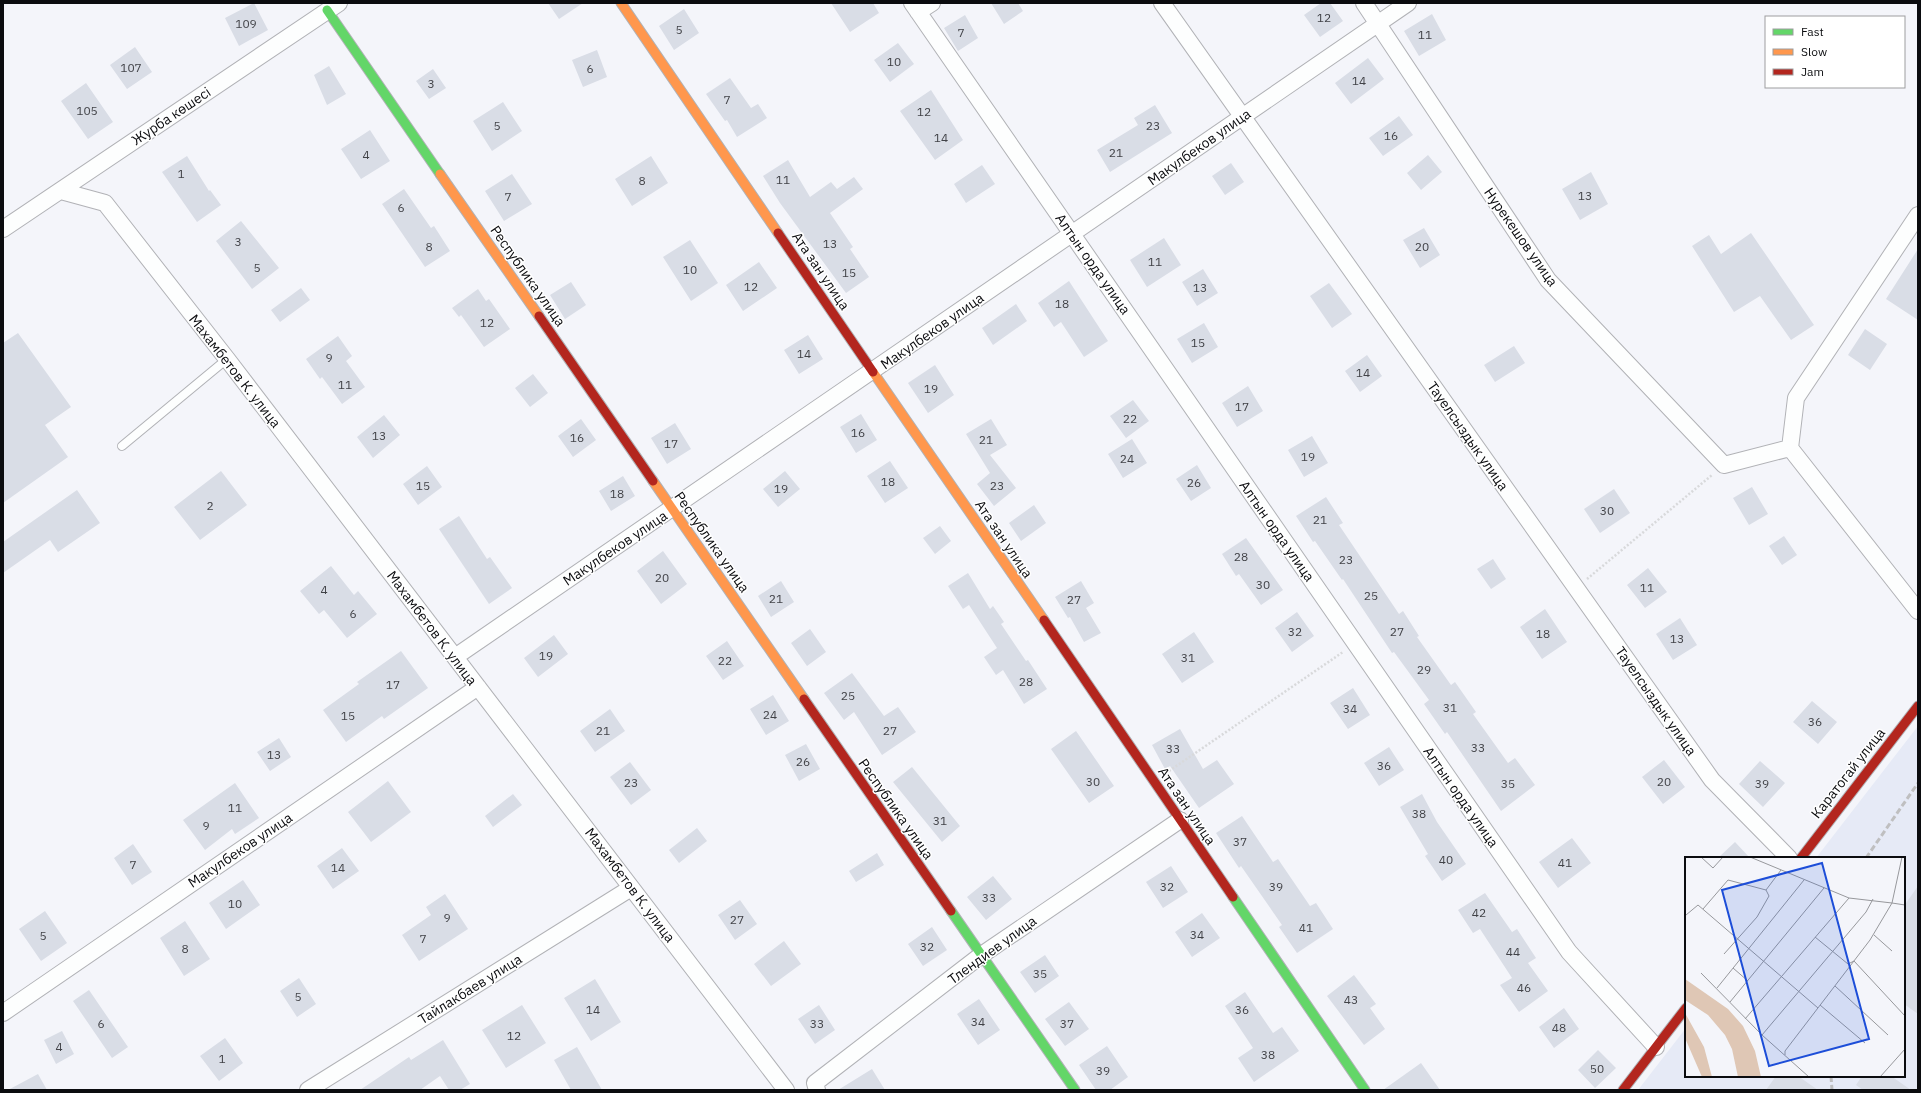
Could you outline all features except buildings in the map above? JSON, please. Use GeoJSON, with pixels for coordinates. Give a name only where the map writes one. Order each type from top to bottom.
{"type":"FeatureCollection","features":[{"type":"Feature","properties":{"kind":"street","name":"Ата зан улица"},"geometry":{"type":"LineString","coordinates":[[621,3],[1365,1090]]}},
{"type":"Feature","properties":{"kind":"street"},"geometry":{"type":"LineString","coordinates":[[915,7],[932,3]]}},
{"type":"Feature","properties":{"kind":"street","name":"Тауелсыздык улица"},"geometry":{"type":"LineString","coordinates":[[1162,3],[1712,780],[1788,857]]}},
{"type":"Feature","properties":{"kind":"street","name":"Нурекешов улица"},"geometry":{"type":"LineString","coordinates":[[1364,3],[1548,280],[1724,465]]}},
{"type":"Feature","properties":{"kind":"street","name":"Макулбеков улица"},"geometry":{"type":"LineString","coordinates":[[455,657],[1408,3]]}},
{"type":"Feature","properties":{"kind":"street","name":"Журба көшесі"},"geometry":{"type":"LineString","coordinates":[[3,229],[333,6]]}},
{"type":"Feature","properties":{"kind":"street","name":"Республика улица"},"geometry":{"type":"LineString","coordinates":[[333,6],[672,509],[980,956],[1075,1090]]}},
{"type":"Feature","properties":{"kind":"street","name":"Алтын орда улица"},"geometry":{"type":"LineString","coordinates":[[915,7],[1569,952],[1656,1047]]}},
{"type":"Feature","properties":{"kind":"street","name":"Махамбетов К. улица"},"geometry":{"type":"LineString","coordinates":[[61,191],[105,203],[227,359],[786,1090]]}},
{"type":"Feature","properties":{"kind":"street"},"geometry":{"type":"LineString","coordinates":[[1918,215],[1796,398],[1790,448],[1918,611]]}},
{"type":"Feature","properties":{"kind":"street"},"geometry":{"type":"LineString","coordinates":[[1724,465],[1790,448]]}},
{"type":"Feature","properties":{"kind":"street","name":"Макулбеков улица"},"geometry":{"type":"LineString","coordinates":[[3,1013],[478,687]]}},
{"type":"Feature","properties":{"kind":"street","name":"Каратогай улица"},"geometry":{"type":"LineString","coordinates":[[1802,857],[1918,706]]}},
{"type":"Feature","properties":{"kind":"street","name":"Тлендиев улица"},"geometry":{"type":"LineString","coordinates":[[817,1090],[815,1083],[980,956],[1180,820]]}},
{"type":"Feature","properties":{"kind":"street","name":"Тайлакбаев улица"},"geometry":{"type":"LineString","coordinates":[[308,1090],[631,888]]}},
{"type":"Feature","properties":{"kind":"street"},"geometry":{"type":"LineString","coordinates":[[1623,1090],[1685,1009]]}},
{"type":"Feature","properties":{"kind":"lane"},"geometry":{"type":"LineString","coordinates":[[122,446],[227,359]]}},
{"type":"Feature","properties":{"kind":"path"},"geometry":{"type":"LineString","coordinates":[[1576,589],[1724,465]]}},
{"type":"Feature","properties":{"kind":"path"},"geometry":{"type":"LineString","coordinates":[[1154,782],[1355,644]]}},
{"type":"Feature","properties":{"kind":"shaded area"},"geometry":{"type":"Polygon","coordinates":[[[1918,726],[1918,1090],[1638,1090],[1685,1029],[1685,1077],[1905,1077],[1905,857],[1817,857],[1918,726]]]}},
{"type":"Feature","properties":{"kind":"railway"},"geometry":{"type":"LineString","coordinates":[[1867,857],[1918,783]]}},
{"type":"Feature","properties":{"kind":"railway"},"geometry":{"type":"LineString","coordinates":[[1831,1077],[1832,1090]]}},
{"type":"Feature","properties":{"kind":"traffic: fast"},"geometry":{"type":"LineString","coordinates":[[327,10],[440,174]]}},
{"type":"Feature","properties":{"kind":"traffic: fast"},"geometry":{"type":"LineString","coordinates":[[1233,897],[1365,1090]]}},
{"type":"Feature","properties":{"kind":"traffic: fast"},"geometry":{"type":"LineString","coordinates":[[951,911],[1075,1090]]}},
{"type":"Feature","properties":{"kind":"traffic: slow"},"geometry":{"type":"LineString","coordinates":[[621,3],[778,233]]}},
{"type":"Feature","properties":{"kind":"traffic: slow"},"geometry":{"type":"LineString","coordinates":[[440,174],[539,316]]}},
{"type":"Feature","properties":{"kind":"traffic: slow"},"geometry":{"type":"LineString","coordinates":[[873,372],[1044,620]]}},
{"type":"Feature","properties":{"kind":"traffic: slow"},"geometry":{"type":"LineString","coordinates":[[653,481],[804,699]]}},
{"type":"Feature","properties":{"kind":"traffic: jam"},"geometry":{"type":"LineString","coordinates":[[778,233],[873,372]]}},
{"type":"Feature","properties":{"kind":"traffic: jam"},"geometry":{"type":"LineString","coordinates":[[539,316],[653,481]]}},
{"type":"Feature","properties":{"kind":"traffic: jam"},"geometry":{"type":"LineString","coordinates":[[1044,620],[1233,897]]}},
{"type":"Feature","properties":{"kind":"traffic: jam"},"geometry":{"type":"LineString","coordinates":[[804,699],[951,911]]}},
{"type":"Feature","properties":{"kind":"traffic: jam"},"geometry":{"type":"LineString","coordinates":[[1802,857],[1918,706]]}},
{"type":"Feature","properties":{"kind":"traffic: jam"},"geometry":{"type":"LineString","coordinates":[[1623,1090],[1685,1009]]}}]}
